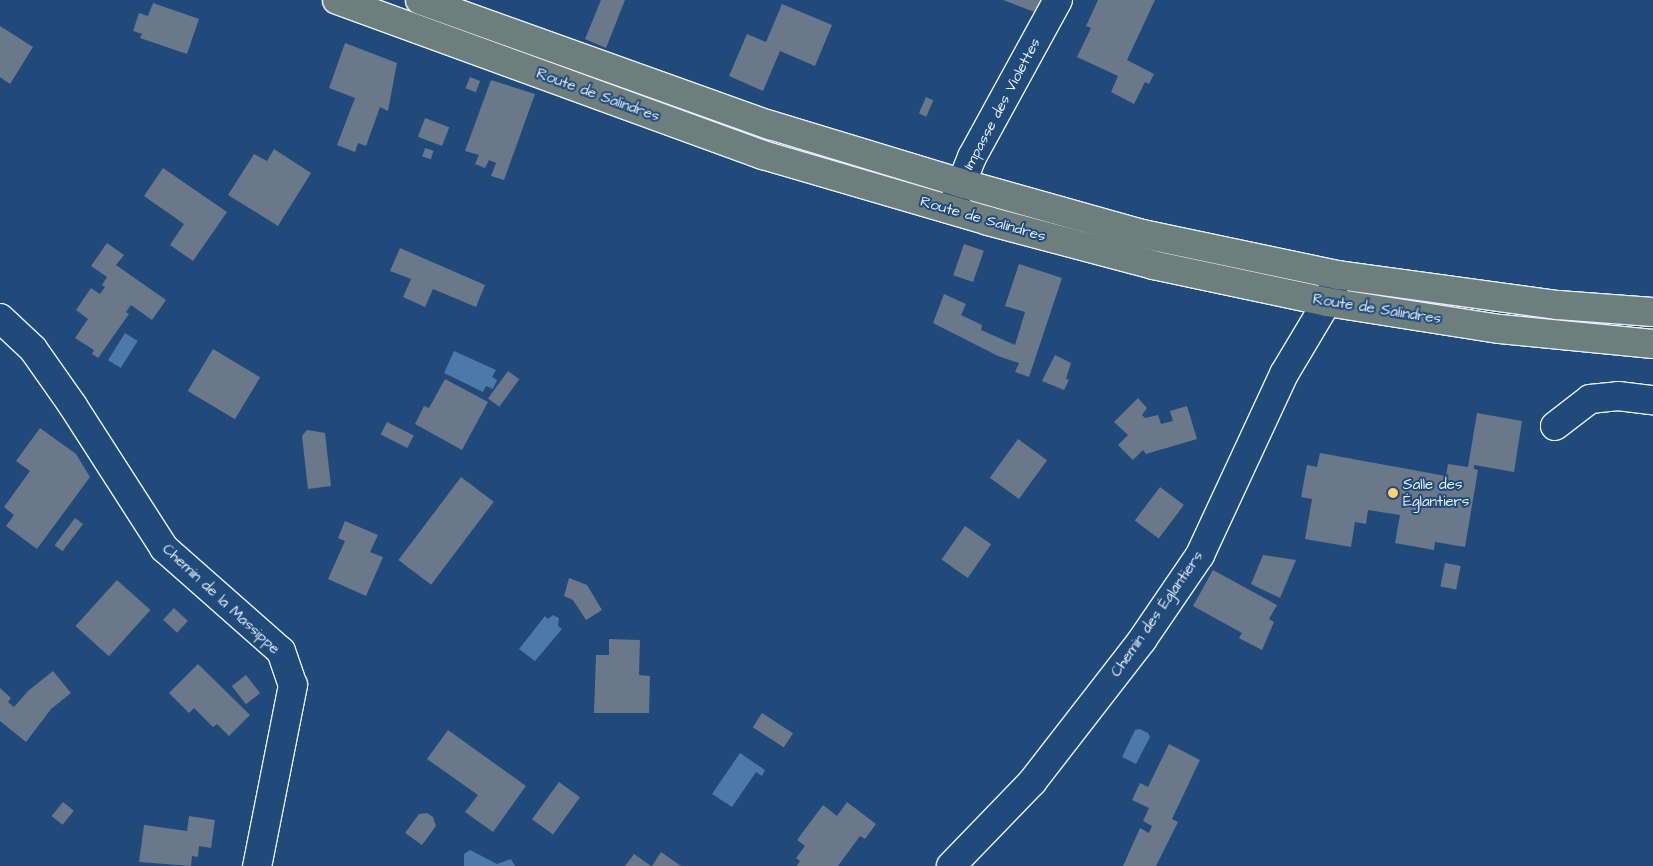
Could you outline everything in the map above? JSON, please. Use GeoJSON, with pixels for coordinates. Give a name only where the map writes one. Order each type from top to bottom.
{"type":"FeatureCollection","features":[{"type":"Feature","properties":{"kind":"main road","name":"Route de Salindres"},"geometry":{"type":"LineString","coordinates":[[336,0],[763,155],[951,210],[1184,273],[1327,302],[1500,329],[1653,344]]}},
{"type":"Feature","properties":{"kind":"main road","name":"Route de Salindres"},"geometry":{"type":"LineString","coordinates":[[420,0],[770,125],[961,183],[1143,234],[1338,275],[1558,305],[1653,312]]}},
{"type":"Feature","properties":{"kind":"street","name":"Impasse des Violettes"},"geometry":{"type":"LineString","coordinates":[[951,210],[972,157],[1058,0]]}},
{"type":"Feature","properties":{"kind":"street","name":"Chemin des Églantiers"},"geometry":{"type":"LineString","coordinates":[[951,866],[1032,782],[1142,640],[1200,555],[1284,374],[1327,302],[1338,275]]}},
{"type":"Feature","properties":{"kind":"street","name":"Chemin de la Massippe"},"geometry":{"type":"LineString","coordinates":[[0,318],[33,348],[73,406],[164,548],[281,651],[293,685],[256,866]]}},
{"type":"Feature","properties":{"kind":"street"},"geometry":{"type":"LineString","coordinates":[[1556,426],[1590,399],[1618,396],[1653,400]]}},
{"type":"Feature","properties":{"kind":"water"},"geometry":{"type":"Polygon","coordinates":[[[125,333],[138,341],[121,368],[108,360],[125,333]]]}},
{"type":"Feature","properties":{"kind":"water"},"geometry":{"type":"Polygon","coordinates":[[[454,351],[496,370],[492,377],[497,380],[493,389],[486,386],[483,392],[444,373],[454,351]]]}},
{"type":"Feature","properties":{"kind":"water"},"geometry":{"type":"Polygon","coordinates":[[[553,615],[559,618],[558,626],[562,629],[535,661],[519,649],[545,616],[548,619],[553,615]]]}},
{"type":"Feature","properties":{"kind":"water"},"geometry":{"type":"Polygon","coordinates":[[[1140,729],[1148,733],[1150,737],[1136,764],[1122,757],[1135,730],[1140,729]]]}},
{"type":"Feature","properties":{"kind":"water"},"geometry":{"type":"Polygon","coordinates":[[[740,753],[765,770],[762,776],[756,772],[732,807],[712,794],[740,753]]]}},
{"type":"Feature","properties":{"kind":"water"},"geometry":{"type":"Polygon","coordinates":[[[470,850],[497,864],[511,859],[515,866],[464,866],[464,854],[470,850]]]}},
{"type":"Feature","properties":{"kind":"building"},"geometry":{"type":"Polygon","coordinates":[[[601,0],[625,0],[606,48],[585,39],[601,0]]]}},
{"type":"Feature","properties":{"kind":"building"},"geometry":{"type":"Polygon","coordinates":[[[1003,0],[1042,0],[1037,13],[1003,0]]]}},
{"type":"Feature","properties":{"kind":"building"},"geometry":{"type":"Polygon","coordinates":[[[1098,0],[1155,0],[1127,60],[1154,74],[1149,84],[1145,82],[1134,104],[1111,92],[1118,76],[1077,57],[1091,28],[1086,26],[1098,0]]]}},
{"type":"Feature","properties":{"kind":"building"},"geometry":{"type":"Polygon","coordinates":[[[153,3],[199,19],[187,54],[140,38],[142,34],[133,31],[139,13],[148,16],[153,3]]]}},
{"type":"Feature","properties":{"kind":"building"},"geometry":{"type":"Polygon","coordinates":[[[782,4],[832,25],[815,66],[780,51],[763,91],[729,76],[747,34],[766,42],[782,4]]]}},
{"type":"Feature","properties":{"kind":"building"},"geometry":{"type":"Polygon","coordinates":[[[0,26],[33,47],[10,84],[0,77],[0,26]]]}},
{"type":"Feature","properties":{"kind":"building"},"geometry":{"type":"Polygon","coordinates":[[[345,43],[397,63],[388,111],[380,107],[366,146],[358,143],[355,152],[337,145],[355,98],[329,88],[345,43]]]}},
{"type":"Feature","properties":{"kind":"building"},"geometry":{"type":"Polygon","coordinates":[[[470,77],[480,81],[476,92],[466,88],[470,77]]]}},
{"type":"Feature","properties":{"kind":"building"},"geometry":{"type":"Polygon","coordinates":[[[491,80],[535,94],[504,180],[491,176],[496,163],[489,160],[485,168],[475,164],[479,155],[465,151],[491,80]]]}},
{"type":"Feature","properties":{"kind":"building"},"geometry":{"type":"Polygon","coordinates":[[[926,97],[933,100],[926,117],[919,114],[926,97]]]}},
{"type":"Feature","properties":{"kind":"building"},"geometry":{"type":"Polygon","coordinates":[[[425,118],[449,127],[442,146],[418,137],[425,118]]]}},
{"type":"Feature","properties":{"kind":"building"},"geometry":{"type":"Polygon","coordinates":[[[425,148],[434,151],[431,159],[422,157],[425,148]]]}},
{"type":"Feature","properties":{"kind":"building"},"geometry":{"type":"Polygon","coordinates":[[[274,149],[311,173],[278,226],[228,195],[254,154],[267,161],[274,149]]]}},
{"type":"Feature","properties":{"kind":"building"},"geometry":{"type":"Polygon","coordinates":[[[163,168],[227,212],[193,261],[170,245],[184,224],[144,196],[163,168]]]}},
{"type":"Feature","properties":{"kind":"building"},"geometry":{"type":"Polygon","coordinates":[[[107,243],[124,255],[116,265],[166,300],[152,320],[131,305],[126,312],[129,314],[98,358],[92,354],[94,350],[75,338],[88,319],[76,310],[91,288],[100,294],[105,287],[102,285],[107,277],[91,266],[107,243]]]}},
{"type":"Feature","properties":{"kind":"building"},"geometry":{"type":"Polygon","coordinates":[[[964,244],[984,251],[973,282],[953,275],[964,244]]]}},
{"type":"Feature","properties":{"kind":"building"},"geometry":{"type":"Polygon","coordinates":[[[400,248],[485,285],[476,307],[433,289],[425,307],[403,297],[411,279],[390,271],[400,248]]]}},
{"type":"Feature","properties":{"kind":"building"},"geometry":{"type":"Polygon","coordinates":[[[1019,264],[1062,278],[1029,377],[1015,372],[1019,363],[998,356],[933,323],[944,294],[966,304],[961,315],[982,325],[981,330],[1015,345],[1025,312],[1005,306],[1019,264]]]}},
{"type":"Feature","properties":{"kind":"building"},"geometry":{"type":"Polygon","coordinates":[[[213,349],[260,377],[235,419],[188,391],[213,349]]]}},
{"type":"Feature","properties":{"kind":"building"},"geometry":{"type":"Polygon","coordinates":[[[1055,355],[1071,363],[1066,379],[1069,380],[1064,390],[1042,381],[1055,355]]]}},
{"type":"Feature","properties":{"kind":"building"},"geometry":{"type":"Polygon","coordinates":[[[508,371],[519,379],[499,407],[488,399],[508,371]]]}},
{"type":"Feature","properties":{"kind":"building"},"geometry":{"type":"Polygon","coordinates":[[[445,379],[488,402],[462,450],[415,424],[424,406],[429,408],[445,379]]]}},
{"type":"Feature","properties":{"kind":"building"},"geometry":{"type":"Polygon","coordinates":[[[1138,398],[1147,408],[1142,415],[1145,418],[1158,415],[1161,424],[1173,421],[1170,411],[1187,406],[1197,439],[1146,454],[1143,450],[1133,460],[1118,445],[1128,435],[1114,422],[1138,398]]]}},
{"type":"Feature","properties":{"kind":"building"},"geometry":{"type":"Polygon","coordinates":[[[1477,413],[1522,421],[1514,472],[1474,465],[1474,469],[1478,470],[1465,547],[1435,542],[1434,550],[1395,543],[1400,515],[1368,510],[1366,524],[1355,522],[1351,547],[1305,539],[1312,499],[1301,497],[1307,465],[1317,467],[1320,453],[1446,476],[1448,464],[1468,467],[1477,413]]]}},
{"type":"Feature","properties":{"kind":"building"},"geometry":{"type":"Polygon","coordinates":[[[387,422],[414,436],[407,448],[381,434],[387,422]]]}},
{"type":"Feature","properties":{"kind":"building"},"geometry":{"type":"Polygon","coordinates":[[[40,428],[76,454],[90,477],[37,549],[6,526],[14,515],[4,507],[30,471],[16,461],[40,428]]]}},
{"type":"Feature","properties":{"kind":"building"},"geometry":{"type":"Polygon","coordinates":[[[307,430],[325,433],[331,486],[308,489],[302,436],[307,430]]]}},
{"type":"Feature","properties":{"kind":"building"},"geometry":{"type":"Polygon","coordinates":[[[1018,439],[1047,460],[1019,499],[990,478],[1018,439]]]}},
{"type":"Feature","properties":{"kind":"building"},"geometry":{"type":"Polygon","coordinates":[[[461,477],[494,502],[431,585],[398,560],[461,477]]]}},
{"type":"Feature","properties":{"kind":"building"},"geometry":{"type":"Polygon","coordinates":[[[1160,487],[1184,505],[1159,539],[1135,521],[1160,487]]]}},
{"type":"Feature","properties":{"kind":"building"},"geometry":{"type":"Polygon","coordinates":[[[75,518],[83,524],[63,551],[55,545],[75,518]]]}},
{"type":"Feature","properties":{"kind":"building"},"geometry":{"type":"Polygon","coordinates":[[[345,521],[378,535],[370,552],[383,557],[366,596],[328,579],[345,541],[338,538],[345,521]]]}},
{"type":"Feature","properties":{"kind":"building"},"geometry":{"type":"Polygon","coordinates":[[[965,526],[991,544],[968,578],[941,560],[965,526]]]}},
{"type":"Feature","properties":{"kind":"building"},"geometry":{"type":"Polygon","coordinates":[[[1263,555],[1296,560],[1280,598],[1251,584],[1263,555]]]}},
{"type":"Feature","properties":{"kind":"building"},"geometry":{"type":"Polygon","coordinates":[[[1445,563],[1461,566],[1456,590],[1440,587],[1445,563]]]}},
{"type":"Feature","properties":{"kind":"building"},"geometry":{"type":"Polygon","coordinates":[[[1213,570],[1277,605],[1269,619],[1274,622],[1262,650],[1239,638],[1242,633],[1193,606],[1213,570]]]}},
{"type":"Feature","properties":{"kind":"building"},"geometry":{"type":"Polygon","coordinates":[[[569,578],[587,585],[602,610],[586,620],[573,600],[564,596],[569,578]]]}},
{"type":"Feature","properties":{"kind":"building"},"geometry":{"type":"Polygon","coordinates":[[[117,580],[150,610],[109,656],[76,626],[117,580]]]}},
{"type":"Feature","properties":{"kind":"building"},"geometry":{"type":"Polygon","coordinates":[[[174,608],[188,621],[177,633],[163,620],[174,608]]]}},
{"type":"Feature","properties":{"kind":"building"},"geometry":{"type":"Polygon","coordinates":[[[609,639],[640,640],[639,675],[650,676],[649,713],[594,713],[596,655],[609,655],[609,639]]]}},
{"type":"Feature","properties":{"kind":"building"},"geometry":{"type":"Polygon","coordinates":[[[198,664],[250,715],[229,736],[217,724],[213,727],[194,708],[189,713],[169,693],[198,664]]]}},
{"type":"Feature","properties":{"kind":"building"},"geometry":{"type":"Polygon","coordinates":[[[53,671],[71,693],[51,709],[26,742],[0,721],[0,688],[11,698],[8,702],[14,707],[28,691],[53,671]]]}},
{"type":"Feature","properties":{"kind":"building"},"geometry":{"type":"Polygon","coordinates":[[[246,675],[260,693],[246,704],[232,686],[246,675]]]}},
{"type":"Feature","properties":{"kind":"building"},"geometry":{"type":"Polygon","coordinates":[[[762,713],[793,733],[784,747],[753,727],[762,713]]]}},
{"type":"Feature","properties":{"kind":"building"},"geometry":{"type":"Polygon","coordinates":[[[448,730],[526,786],[493,832],[465,812],[478,795],[427,759],[448,730]]]}},
{"type":"Feature","properties":{"kind":"building"},"geometry":{"type":"Polygon","coordinates":[[[1169,744],[1200,760],[1172,819],[1178,822],[1156,866],[1123,866],[1140,828],[1149,833],[1152,826],[1143,821],[1149,808],[1132,800],[1140,783],[1148,787],[1169,744]]]}},
{"type":"Feature","properties":{"kind":"building"},"geometry":{"type":"Polygon","coordinates":[[[559,782],[580,797],[553,834],[532,819],[559,782]]]}},
{"type":"Feature","properties":{"kind":"building"},"geometry":{"type":"Polygon","coordinates":[[[63,802],[74,811],[63,825],[52,816],[63,802]]]}},
{"type":"Feature","properties":{"kind":"building"},"geometry":{"type":"Polygon","coordinates":[[[847,802],[876,824],[865,839],[860,836],[838,866],[797,866],[800,861],[796,858],[805,846],[797,840],[823,805],[837,816],[847,802]]]}},
{"type":"Feature","properties":{"kind":"building"},"geometry":{"type":"Polygon","coordinates":[[[427,813],[433,817],[436,826],[422,845],[405,833],[419,814],[427,813]]]}},
{"type":"Feature","properties":{"kind":"building"},"geometry":{"type":"Polygon","coordinates":[[[189,816],[215,820],[211,848],[199,846],[198,857],[192,856],[191,866],[139,862],[144,825],[187,831],[189,816]]]}},
{"type":"Feature","properties":{"kind":"building"},"geometry":{"type":"Polygon","coordinates":[[[661,852],[681,866],[652,866],[661,852]]]}},
{"type":"Feature","properties":{"kind":"building"},"geometry":{"type":"Polygon","coordinates":[[[634,854],[651,866],[625,866],[634,854]]]}},
{"type":"Feature","properties":{"kind":"place","name":"Salle des Églantiers"},"geometry":{"type":"Point","coordinates":[1393,493]}}]}
